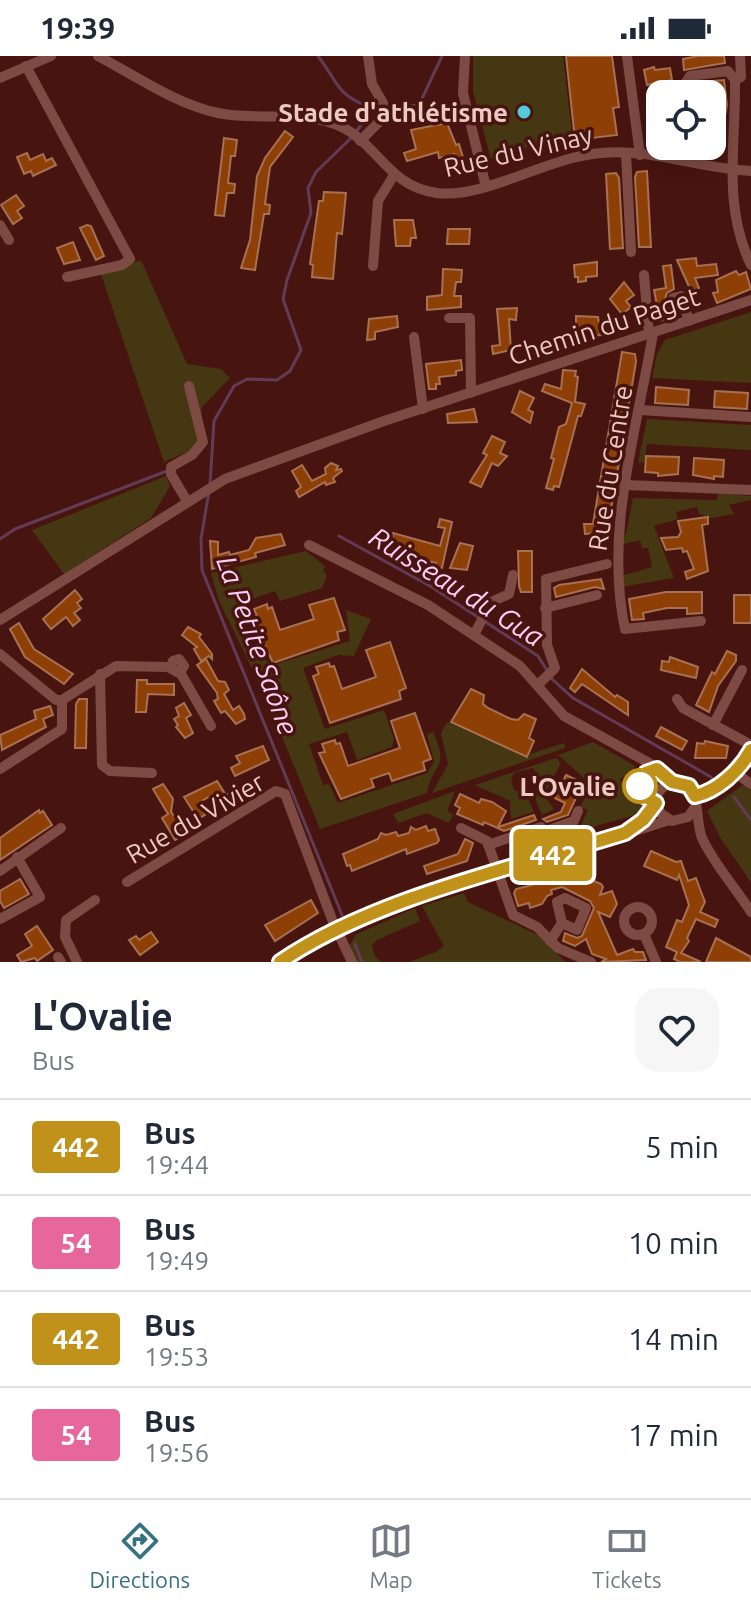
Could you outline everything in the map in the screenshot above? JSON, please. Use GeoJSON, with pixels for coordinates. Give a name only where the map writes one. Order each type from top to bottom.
{"type":"FeatureCollection","features":[{"type":"Feature","properties":{"kind":"street"},"geometry":{"type":"LineString","coordinates":[[0,78],[51,56]]}},
{"type":"Feature","properties":{"kind":"street","name":"Rue du Vinay"},"geometry":{"type":"LineString","coordinates":[[98,56],[186,103],[216,113],[311,119],[349,131],[394,175],[436,193],[486,187],[561,159],[600,153],[640,155],[751,171]]}},
{"type":"Feature","properties":{"kind":"street"},"geometry":{"type":"LineString","coordinates":[[360,141],[380,121],[383,103],[372,84],[368,56]]}},
{"type":"Feature","properties":{"kind":"street"},"geometry":{"type":"LineString","coordinates":[[465,56],[463,93],[486,187]]}},
{"type":"Feature","properties":{"kind":"street"},"geometry":{"type":"LineString","coordinates":[[627,56],[640,155]]}},
{"type":"Feature","properties":{"kind":"street"},"geometry":{"type":"LineString","coordinates":[[735,80],[741,77],[740,56]]}},
{"type":"Feature","properties":{"kind":"street"},"geometry":{"type":"LineString","coordinates":[[26,66],[130,259],[122,265],[67,277]]}},
{"type":"Feature","properties":{"kind":"street"},"geometry":{"type":"LineString","coordinates":[[687,80],[690,76],[728,71],[735,80],[731,170],[736,228],[751,265]]}},
{"type":"Feature","properties":{"kind":"street"},"geometry":{"type":"LineString","coordinates":[[626,154],[631,252]]}},
{"type":"Feature","properties":{"kind":"street"},"geometry":{"type":"LineString","coordinates":[[373,266],[378,201],[394,175]]}},
{"type":"Feature","properties":{"kind":"street"},"geometry":{"type":"LineString","coordinates":[[0,225],[9,240]]}},
{"type":"Feature","properties":{"kind":"street","name":"Rue du Centre"},"geometry":{"type":"LineString","coordinates":[[644,275],[651,334],[617,538],[618,594],[625,629],[701,621]]}},
{"type":"Feature","properties":{"kind":"street"},"geometry":{"type":"LineString","coordinates":[[673,298],[681,296],[689,321]]}},
{"type":"Feature","properties":{"kind":"street","name":"Chemin du Paget"},"geometry":{"type":"LineString","coordinates":[[0,620],[187,501],[263,463],[751,300]]}},
{"type":"Feature","properties":{"kind":"street","name":"Chemin du Paget"},"geometry":{"type":"LineString","coordinates":[[449,318],[470,318],[471,393]]}},
{"type":"Feature","properties":{"kind":"street"},"geometry":{"type":"LineString","coordinates":[[414,337],[423,409]]}},
{"type":"Feature","properties":{"kind":"street"},"geometry":{"type":"LineString","coordinates":[[187,501],[171,474],[171,467],[192,455],[203,442],[189,386]]}},
{"type":"Feature","properties":{"kind":"street"},"geometry":{"type":"LineString","coordinates":[[640,410],[751,417]]}},
{"type":"Feature","properties":{"kind":"street"},"geometry":{"type":"LineString","coordinates":[[626,485],[751,490]]}},
{"type":"Feature","properties":{"kind":"street"},"geometry":{"type":"LineString","coordinates":[[309,545],[478,627],[520,666],[564,716],[657,769],[672,782],[689,786],[702,838],[751,912]]}},
{"type":"Feature","properties":{"kind":"street"},"geometry":{"type":"LineString","coordinates":[[538,685],[555,668],[547,645],[546,579],[607,564]]}},
{"type":"Feature","properties":{"kind":"street"},"geometry":{"type":"LineString","coordinates":[[478,627],[491,602],[509,594],[513,575]]}},
{"type":"Feature","properties":{"kind":"street"},"geometry":{"type":"LineString","coordinates":[[545,608],[597,595]]}},
{"type":"Feature","properties":{"kind":"street"},"geometry":{"type":"LineString","coordinates":[[0,654],[56,700],[62,700],[116,666],[175,670],[211,726]]}},
{"type":"Feature","properties":{"kind":"street"},"geometry":{"type":"LineString","coordinates":[[713,725],[742,670]]}},
{"type":"Feature","properties":{"kind":"street"},"geometry":{"type":"LineString","coordinates":[[100,674],[102,765],[110,771],[152,773]]}},
{"type":"Feature","properties":{"kind":"street"},"geometry":{"type":"LineString","coordinates":[[280,962],[337,929],[498,871],[688,817],[695,802],[734,772],[751,748],[683,708],[677,699]]}},
{"type":"Feature","properties":{"kind":"street"},"geometry":{"type":"LineString","coordinates":[[0,769],[62,729],[62,700]]}},
{"type":"Feature","properties":{"kind":"street"},"geometry":{"type":"LineString","coordinates":[[657,769],[646,773],[640,786],[643,795],[656,803],[660,813],[702,838]]}},
{"type":"Feature","properties":{"kind":"street"},"geometry":{"type":"LineString","coordinates":[[734,772],[751,784]]}},
{"type":"Feature","properties":{"kind":"street"},"geometry":{"type":"LineString","coordinates":[[625,833],[643,820],[656,803],[660,789],[672,782]]}},
{"type":"Feature","properties":{"kind":"street","name":"Rue du Vivier"},"geometry":{"type":"LineString","coordinates":[[127,882],[276,791],[285,794],[337,929]]}},
{"type":"Feature","properties":{"kind":"street"},"geometry":{"type":"LineString","coordinates":[[488,845],[541,827],[543,832],[574,821],[578,811]]}},
{"type":"Feature","properties":{"kind":"street"},"geometry":{"type":"LineString","coordinates":[[0,871],[61,828]]}},
{"type":"Feature","properties":{"kind":"street"},"geometry":{"type":"LineString","coordinates":[[461,828],[487,841],[513,915],[537,927],[558,948],[591,962]]}},
{"type":"Feature","properties":{"kind":"street"},"geometry":{"type":"LineString","coordinates":[[0,919],[40,897],[17,857]]}},
{"type":"Feature","properties":{"kind":"street"},"geometry":{"type":"LineString","coordinates":[[77,962],[65,937],[66,920],[95,900]]}},
{"type":"Feature","properties":{"kind":"street"},"geometry":{"type":"LineString","coordinates":[[550,941],[562,923]]}},
{"type":"Feature","properties":{"kind":"street"},"geometry":{"type":"LineString","coordinates":[[337,929],[352,962]]}},
{"type":"Feature","properties":{"kind":"street"},"geometry":{"type":"LineString","coordinates":[[644,934],[656,962]]}},
{"type":"Feature","properties":{"kind":"shaded area","name":"Stade d'athlétisme"},"geometry":{"type":"Polygon","coordinates":[[[473,56],[563,56],[572,133],[491,159],[473,92],[473,56]]]}},
{"type":"Feature","properties":{"kind":"shaded area"},"geometry":{"type":"Polygon","coordinates":[[[141,260],[187,364],[221,369],[230,378],[202,407],[200,440],[189,451],[164,462],[101,274],[141,260]]]}},
{"type":"Feature","properties":{"kind":"shaded area"},"geometry":{"type":"Polygon","coordinates":[[[751,312],[751,383],[652,378],[657,354],[665,340],[751,312]]]}},
{"type":"Feature","properties":{"kind":"shaded area"},"geometry":{"type":"Polygon","coordinates":[[[647,419],[751,425],[751,450],[647,444],[644,462],[638,463],[647,419]]]}},
{"type":"Feature","properties":{"kind":"shaded area"},"geometry":{"type":"Polygon","coordinates":[[[166,476],[170,486],[151,518],[64,574],[32,530],[166,476]]]}},
{"type":"Feature","properties":{"kind":"shaded area"},"geometry":{"type":"Polygon","coordinates":[[[718,493],[751,496],[751,500],[729,505],[734,514],[711,518],[699,514],[697,507],[676,512],[678,519],[654,526],[674,578],[621,587],[621,576],[652,567],[648,548],[642,548],[640,540],[620,545],[621,536],[626,534],[633,498],[717,500],[718,493]]]}},
{"type":"Feature","properties":{"kind":"shaded area"},"geometry":{"type":"Polygon","coordinates":[[[306,551],[325,566],[323,571],[327,575],[322,588],[280,601],[275,591],[239,604],[254,654],[261,652],[270,666],[350,641],[346,610],[371,619],[354,656],[338,655],[303,668],[325,729],[384,710],[394,739],[392,747],[357,760],[347,732],[309,744],[323,785],[329,784],[338,803],[427,773],[434,761],[427,734],[433,732],[440,753],[439,765],[427,793],[320,829],[263,691],[219,601],[211,573],[306,551]]]}},
{"type":"Feature","properties":{"kind":"shaded area"},"geometry":{"type":"Polygon","coordinates":[[[447,722],[529,758],[530,754],[564,743],[565,748],[432,793],[448,764],[441,733],[447,722]]]}},
{"type":"Feature","properties":{"kind":"shaded area"},"geometry":{"type":"Polygon","coordinates":[[[593,742],[635,766],[631,773],[619,779],[645,805],[639,814],[578,831],[588,810],[580,807],[592,785],[558,755],[593,742]]]}},
{"type":"Feature","properties":{"kind":"shaded area"},"geometry":{"type":"Polygon","coordinates":[[[556,758],[561,763],[544,795],[554,809],[542,815],[534,795],[541,781],[533,768],[514,773],[511,781],[514,790],[527,796],[534,812],[511,819],[510,801],[475,785],[556,758]]]}},
{"type":"Feature","properties":{"kind":"shaded area"},"geometry":{"type":"Polygon","coordinates":[[[751,779],[751,882],[721,839],[707,811],[751,779]]]}},
{"type":"Feature","properties":{"kind":"shaded area"},"geometry":{"type":"Polygon","coordinates":[[[455,791],[447,811],[453,815],[449,823],[427,813],[398,823],[393,814],[455,791]]]}},
{"type":"Feature","properties":{"kind":"shaded area"},"geometry":{"type":"Polygon","coordinates":[[[464,893],[468,902],[538,935],[566,962],[409,962],[444,946],[422,906],[464,893]]]}},
{"type":"Feature","properties":{"kind":"shaded area"},"geometry":{"type":"Polygon","coordinates":[[[415,908],[420,921],[372,945],[375,956],[381,962],[356,962],[350,945],[355,935],[415,908]]]}},
{"type":"Feature","properties":{"kind":"building"},"geometry":{"type":"Polygon","coordinates":[[[566,56],[612,56],[619,107],[613,108],[617,135],[575,140],[566,56]]]}},
{"type":"Feature","properties":{"kind":"building"},"geometry":{"type":"Polygon","coordinates":[[[724,56],[725,63],[684,70],[683,59],[724,56]]]}},
{"type":"Feature","properties":{"kind":"building"},"geometry":{"type":"Polygon","coordinates":[[[670,68],[672,80],[646,80],[644,70],[670,68]]]}},
{"type":"Feature","properties":{"kind":"building"},"geometry":{"type":"Polygon","coordinates":[[[447,123],[456,145],[459,144],[465,164],[458,166],[454,154],[439,158],[438,152],[407,161],[404,153],[416,149],[411,130],[447,123]]]}},
{"type":"Feature","properties":{"kind":"building"},"geometry":{"type":"Polygon","coordinates":[[[285,131],[293,137],[270,167],[265,204],[270,205],[269,214],[264,214],[255,270],[241,268],[250,240],[257,176],[265,158],[285,131]]]}},
{"type":"Feature","properties":{"kind":"building"},"geometry":{"type":"Polygon","coordinates":[[[224,138],[237,140],[235,156],[231,156],[228,183],[235,184],[234,193],[227,193],[224,216],[215,215],[224,138]]]}},
{"type":"Feature","properties":{"kind":"building"},"geometry":{"type":"Polygon","coordinates":[[[27,153],[30,160],[43,154],[46,161],[52,158],[56,165],[33,176],[31,171],[24,174],[17,157],[27,153]]]}},
{"type":"Feature","properties":{"kind":"building"},"geometry":{"type":"Polygon","coordinates":[[[647,171],[651,247],[639,247],[635,177],[637,172],[647,171]]]}},
{"type":"Feature","properties":{"kind":"building"},"geometry":{"type":"Polygon","coordinates":[[[616,173],[619,178],[623,248],[610,249],[606,174],[616,173]]]}},
{"type":"Feature","properties":{"kind":"building"},"geometry":{"type":"Polygon","coordinates":[[[324,192],[346,193],[342,234],[337,233],[333,279],[312,277],[313,265],[310,264],[319,201],[323,201],[324,192]]]}},
{"type":"Feature","properties":{"kind":"building"},"geometry":{"type":"Polygon","coordinates":[[[16,195],[24,206],[17,211],[22,218],[13,224],[1,205],[16,195]]]}},
{"type":"Feature","properties":{"kind":"building"},"geometry":{"type":"Polygon","coordinates":[[[394,220],[413,220],[416,238],[411,238],[410,246],[396,246],[394,220]]]}},
{"type":"Feature","properties":{"kind":"building"},"geometry":{"type":"Polygon","coordinates":[[[91,226],[104,256],[96,260],[80,228],[91,226]]]}},
{"type":"Feature","properties":{"kind":"building"},"geometry":{"type":"Polygon","coordinates":[[[448,229],[470,229],[469,244],[447,244],[448,229]]]}},
{"type":"Feature","properties":{"kind":"building"},"geometry":{"type":"Polygon","coordinates":[[[73,242],[80,260],[64,264],[57,248],[73,242]]]}},
{"type":"Feature","properties":{"kind":"building"},"geometry":{"type":"Polygon","coordinates":[[[696,258],[697,266],[716,264],[718,275],[695,278],[699,288],[691,291],[677,260],[696,258]]]}},
{"type":"Feature","properties":{"kind":"building"},"geometry":{"type":"Polygon","coordinates":[[[597,262],[597,276],[578,282],[574,265],[597,262]]]}},
{"type":"Feature","properties":{"kind":"building"},"geometry":{"type":"Polygon","coordinates":[[[671,265],[674,289],[667,293],[665,299],[675,316],[660,321],[654,290],[666,288],[663,266],[671,265]]]}},
{"type":"Feature","properties":{"kind":"building"},"geometry":{"type":"Polygon","coordinates":[[[443,269],[462,270],[461,282],[456,282],[454,296],[461,296],[461,307],[427,310],[427,297],[442,295],[443,269]]]}},
{"type":"Feature","properties":{"kind":"building"},"geometry":{"type":"Polygon","coordinates":[[[736,271],[739,275],[746,272],[751,289],[717,303],[713,293],[718,292],[716,280],[736,271]]]}},
{"type":"Feature","properties":{"kind":"building"},"geometry":{"type":"Polygon","coordinates":[[[624,282],[634,295],[626,301],[631,307],[622,314],[610,299],[624,282]]]}},
{"type":"Feature","properties":{"kind":"building"},"geometry":{"type":"Polygon","coordinates":[[[517,308],[516,320],[509,319],[511,350],[493,354],[492,346],[500,345],[497,309],[517,308]]]}},
{"type":"Feature","properties":{"kind":"building"},"geometry":{"type":"Polygon","coordinates":[[[397,316],[398,327],[375,332],[375,339],[367,340],[369,319],[397,316]]]}},
{"type":"Feature","properties":{"kind":"building"},"geometry":{"type":"Polygon","coordinates":[[[576,316],[598,317],[601,335],[592,336],[592,328],[576,329],[576,316]]]}},
{"type":"Feature","properties":{"kind":"building"},"geometry":{"type":"Polygon","coordinates":[[[622,352],[635,354],[636,362],[608,527],[599,526],[599,533],[585,534],[584,524],[593,524],[622,352]]]}},
{"type":"Feature","properties":{"kind":"building"},"geometry":{"type":"Polygon","coordinates":[[[461,360],[462,370],[456,371],[456,375],[439,377],[440,384],[436,384],[436,389],[429,389],[426,364],[461,360]]]}},
{"type":"Feature","properties":{"kind":"building"},"geometry":{"type":"Polygon","coordinates":[[[563,370],[576,371],[575,402],[585,404],[581,416],[578,416],[559,487],[554,486],[553,490],[546,488],[554,459],[551,458],[559,427],[566,424],[572,403],[542,391],[545,384],[561,389],[563,370]]]}},
{"type":"Feature","properties":{"kind":"building"},"geometry":{"type":"Polygon","coordinates":[[[656,387],[689,390],[688,405],[655,403],[656,387]]]}},
{"type":"Feature","properties":{"kind":"building"},"geometry":{"type":"Polygon","coordinates":[[[520,391],[534,398],[528,410],[533,412],[530,423],[512,412],[520,391]]]}},
{"type":"Feature","properties":{"kind":"building"},"geometry":{"type":"Polygon","coordinates":[[[715,391],[748,393],[747,409],[714,407],[715,391]]]}},
{"type":"Feature","properties":{"kind":"building"},"geometry":{"type":"Polygon","coordinates":[[[474,409],[477,422],[448,423],[447,414],[474,409]]]}},
{"type":"Feature","properties":{"kind":"building"},"geometry":{"type":"Polygon","coordinates":[[[492,436],[505,442],[500,453],[507,456],[498,466],[492,463],[481,487],[470,482],[487,455],[483,453],[492,436]]]}},
{"type":"Feature","properties":{"kind":"building"},"geometry":{"type":"Polygon","coordinates":[[[646,456],[679,457],[678,474],[658,476],[658,473],[645,472],[646,456]]]}},
{"type":"Feature","properties":{"kind":"building"},"geometry":{"type":"Polygon","coordinates":[[[694,458],[724,460],[723,477],[714,476],[714,479],[693,475],[694,458]]]}},
{"type":"Feature","properties":{"kind":"building"},"geometry":{"type":"Polygon","coordinates":[[[331,463],[338,466],[336,470],[342,471],[333,478],[335,482],[326,485],[325,482],[299,497],[296,491],[301,487],[292,471],[302,465],[312,481],[326,474],[325,468],[331,463]]]}},
{"type":"Feature","properties":{"kind":"building"},"geometry":{"type":"Polygon","coordinates":[[[708,517],[708,524],[702,525],[708,571],[687,579],[685,572],[694,569],[687,551],[683,552],[682,548],[666,550],[661,538],[678,537],[681,532],[678,521],[708,517]]]}},
{"type":"Feature","properties":{"kind":"building"},"geometry":{"type":"Polygon","coordinates":[[[440,519],[452,522],[442,568],[435,567],[436,563],[405,556],[383,545],[386,534],[393,536],[393,533],[440,546],[445,528],[438,527],[440,519]]]}},
{"type":"Feature","properties":{"kind":"building"},"geometry":{"type":"Polygon","coordinates":[[[281,534],[285,545],[212,569],[210,541],[218,542],[218,555],[229,552],[230,555],[249,550],[256,538],[281,534]]]}},
{"type":"Feature","properties":{"kind":"building"},"geometry":{"type":"Polygon","coordinates":[[[460,543],[473,546],[467,570],[450,568],[460,543]]]}},
{"type":"Feature","properties":{"kind":"building"},"geometry":{"type":"Polygon","coordinates":[[[518,551],[532,551],[532,592],[521,592],[518,551]]]}},
{"type":"Feature","properties":{"kind":"building"},"geometry":{"type":"Polygon","coordinates":[[[601,579],[604,589],[595,587],[556,597],[554,588],[559,585],[601,579]]]}},
{"type":"Feature","properties":{"kind":"building"},"geometry":{"type":"Polygon","coordinates":[[[75,590],[82,599],[77,603],[81,608],[74,613],[80,620],[73,626],[66,617],[51,629],[43,619],[75,590]]]}},
{"type":"Feature","properties":{"kind":"building"},"geometry":{"type":"Polygon","coordinates":[[[666,592],[702,592],[702,613],[687,614],[687,608],[667,608],[643,613],[644,619],[632,620],[629,599],[666,592]]]}},
{"type":"Feature","properties":{"kind":"building"},"geometry":{"type":"Polygon","coordinates":[[[734,595],[751,595],[751,623],[734,623],[734,595]]]}},
{"type":"Feature","properties":{"kind":"building"},"geometry":{"type":"Polygon","coordinates":[[[334,598],[345,630],[337,632],[339,640],[273,663],[252,618],[257,616],[254,609],[267,604],[268,609],[272,607],[280,630],[314,619],[309,605],[334,598]]]}},
{"type":"Feature","properties":{"kind":"building"},"geometry":{"type":"Polygon","coordinates":[[[19,623],[34,649],[73,674],[64,684],[25,657],[10,629],[19,623]]]}},
{"type":"Feature","properties":{"kind":"building"},"geometry":{"type":"Polygon","coordinates":[[[188,627],[201,634],[199,637],[212,654],[212,659],[209,656],[201,661],[194,649],[197,647],[182,635],[188,627]]]}},
{"type":"Feature","properties":{"kind":"building"},"geometry":{"type":"Polygon","coordinates":[[[390,642],[406,688],[399,691],[401,699],[330,723],[313,676],[319,674],[316,667],[329,663],[330,667],[334,666],[342,689],[376,677],[366,650],[390,642]]]}},
{"type":"Feature","properties":{"kind":"building"},"geometry":{"type":"Polygon","coordinates":[[[727,651],[736,655],[736,661],[718,686],[709,712],[696,705],[712,672],[715,674],[727,651]]]}},
{"type":"Feature","properties":{"kind":"building"},"geometry":{"type":"Polygon","coordinates":[[[670,657],[698,667],[696,678],[661,670],[662,661],[669,662],[670,657]]]}},
{"type":"Feature","properties":{"kind":"building"},"geometry":{"type":"Polygon","coordinates":[[[206,659],[218,681],[225,682],[229,690],[224,694],[233,710],[239,706],[244,714],[245,719],[236,724],[225,711],[221,713],[214,701],[218,699],[217,693],[197,665],[206,659]]]}},
{"type":"Feature","properties":{"kind":"building"},"geometry":{"type":"Polygon","coordinates":[[[582,669],[615,697],[617,695],[628,702],[628,715],[582,684],[575,692],[570,688],[582,669]]]}},
{"type":"Feature","properties":{"kind":"building"},"geometry":{"type":"Polygon","coordinates":[[[137,680],[147,680],[147,684],[174,684],[174,695],[148,694],[146,712],[136,712],[137,680]]]}},
{"type":"Feature","properties":{"kind":"building"},"geometry":{"type":"Polygon","coordinates":[[[471,689],[484,695],[483,704],[488,708],[511,719],[518,720],[524,714],[536,719],[529,738],[534,741],[527,757],[451,722],[471,689]]]}},
{"type":"Feature","properties":{"kind":"building"},"geometry":{"type":"Polygon","coordinates":[[[79,699],[87,699],[86,748],[75,748],[76,704],[79,699]]]}},
{"type":"Feature","properties":{"kind":"building"},"geometry":{"type":"Polygon","coordinates":[[[184,703],[191,715],[186,718],[193,733],[185,738],[174,719],[179,716],[176,708],[184,703]]]}},
{"type":"Feature","properties":{"kind":"building"},"geometry":{"type":"Polygon","coordinates":[[[50,706],[53,715],[43,719],[46,727],[2,750],[0,735],[36,719],[34,711],[50,706]]]}},
{"type":"Feature","properties":{"kind":"building"},"geometry":{"type":"Polygon","coordinates":[[[415,713],[431,759],[423,762],[425,770],[392,781],[389,773],[371,779],[374,787],[341,799],[319,753],[325,752],[322,744],[335,740],[336,744],[340,743],[348,766],[400,748],[391,721],[415,713]]]}},
{"type":"Feature","properties":{"kind":"building"},"geometry":{"type":"Polygon","coordinates":[[[661,727],[687,741],[682,750],[656,736],[661,727]]]}},
{"type":"Feature","properties":{"kind":"building"},"geometry":{"type":"Polygon","coordinates":[[[705,741],[728,746],[726,758],[695,758],[697,743],[704,744],[705,741]]]}},
{"type":"Feature","properties":{"kind":"building"},"geometry":{"type":"Polygon","coordinates":[[[263,746],[269,760],[235,776],[231,768],[240,763],[236,756],[263,746]]]}},
{"type":"Feature","properties":{"kind":"building"},"geometry":{"type":"Polygon","coordinates":[[[566,775],[583,783],[568,815],[547,822],[543,819],[561,812],[565,803],[555,798],[559,791],[557,785],[566,775]]]}},
{"type":"Feature","properties":{"kind":"building"},"geometry":{"type":"Polygon","coordinates":[[[217,781],[226,795],[231,792],[235,800],[222,807],[214,794],[198,803],[205,815],[198,819],[184,797],[217,781]]]}},
{"type":"Feature","properties":{"kind":"building"},"geometry":{"type":"Polygon","coordinates":[[[163,784],[173,799],[171,812],[187,833],[175,840],[162,818],[168,814],[153,789],[163,784]]]}},
{"type":"Feature","properties":{"kind":"building"},"geometry":{"type":"Polygon","coordinates":[[[460,794],[479,803],[481,799],[492,802],[506,811],[498,827],[534,815],[536,820],[504,831],[484,822],[483,825],[457,814],[460,808],[455,805],[460,794]]]}},
{"type":"Feature","properties":{"kind":"building"},"geometry":{"type":"Polygon","coordinates":[[[39,810],[52,825],[0,860],[0,838],[39,810]]]}},
{"type":"Feature","properties":{"kind":"building"},"geometry":{"type":"Polygon","coordinates":[[[426,826],[428,831],[435,829],[439,840],[437,843],[407,854],[406,849],[352,871],[350,865],[347,866],[343,854],[378,839],[381,833],[396,832],[398,836],[409,833],[411,827],[416,830],[426,826]]]}},
{"type":"Feature","properties":{"kind":"building"},"geometry":{"type":"Polygon","coordinates":[[[465,839],[473,843],[467,861],[427,874],[424,866],[458,854],[465,839]]]}},
{"type":"Feature","properties":{"kind":"building"},"geometry":{"type":"Polygon","coordinates":[[[651,851],[676,862],[681,861],[688,881],[696,878],[705,902],[700,912],[718,920],[715,927],[696,919],[687,938],[689,941],[681,953],[701,962],[680,962],[674,959],[677,952],[666,947],[677,920],[682,922],[689,905],[679,875],[677,880],[644,866],[651,851]]]}},
{"type":"Feature","properties":{"kind":"building"},"geometry":{"type":"Polygon","coordinates":[[[571,871],[601,884],[600,895],[612,891],[617,904],[610,917],[598,912],[617,955],[633,949],[643,952],[646,960],[601,962],[606,959],[592,954],[586,939],[575,946],[563,941],[565,933],[577,938],[582,936],[594,908],[590,901],[562,887],[551,890],[552,894],[542,904],[530,908],[529,903],[518,906],[514,893],[516,889],[563,877],[571,871]]]}},
{"type":"Feature","properties":{"kind":"building"},"geometry":{"type":"Polygon","coordinates":[[[20,879],[29,894],[4,908],[0,891],[20,879]]]}},
{"type":"Feature","properties":{"kind":"building"},"geometry":{"type":"Polygon","coordinates":[[[311,900],[318,913],[275,941],[265,925],[311,900]]]}},
{"type":"Feature","properties":{"kind":"building"},"geometry":{"type":"Polygon","coordinates":[[[37,926],[53,950],[37,961],[35,958],[21,962],[17,955],[32,946],[25,934],[37,926]]]}},
{"type":"Feature","properties":{"kind":"building"},"geometry":{"type":"Polygon","coordinates":[[[151,932],[158,942],[140,955],[129,940],[136,936],[139,940],[151,932]]]}},
{"type":"Feature","properties":{"kind":"building"},"geometry":{"type":"Polygon","coordinates":[[[716,938],[751,957],[751,962],[706,962],[716,938]]]}},
{"type":"Feature","properties":{"kind":"waterway","name":"La Petite Saône"},"geometry":{"type":"LineString","coordinates":[[318,56],[345,93],[373,109],[356,132]]}},
{"type":"Feature","properties":{"kind":"waterway"},"geometry":{"type":"LineString","coordinates":[[373,109],[419,105],[442,56]]}},
{"type":"Feature","properties":{"kind":"waterway","name":"La Petite Saône"},"geometry":{"type":"LineString","coordinates":[[210,484],[214,421],[234,386],[247,379],[277,380],[290,371],[301,350],[283,299],[311,213],[308,188],[316,172],[351,138]]}},
{"type":"Feature","properties":{"kind":"waterway"},"geometry":{"type":"LineString","coordinates":[[0,539],[15,529],[167,471]]}},
{"type":"Feature","properties":{"kind":"waterway","name":"La Petite Saône"},"geometry":{"type":"LineString","coordinates":[[209,491],[201,539],[202,570],[342,915]]}},
{"type":"Feature","properties":{"kind":"waterway","name":"Ruisseau du Gua"},"geometry":{"type":"LineString","coordinates":[[339,536],[430,586],[538,656],[553,680],[573,698],[711,777]]}},
{"type":"Feature","properties":{"kind":"waterway","name":"Ruisseau du Gua"},"geometry":{"type":"LineString","coordinates":[[734,797],[751,820]]}},
{"type":"Feature","properties":{"kind":"waterway","name":"La Petite Saône"},"geometry":{"type":"LineString","coordinates":[[355,944],[362,962]]}},
{"type":"Feature","properties":{"kind":"bus line","name":"442"},"geometry":{"type":"LineString","coordinates":[[280,962],[328,932],[416,899],[625,833],[643,820],[656,803],[643,795],[640,786],[646,773],[657,769],[672,782],[689,786],[695,796],[701,795],[734,772],[751,750]]}},
{"type":"Feature","properties":{"kind":"place","name":"Stade d'athlétisme"},"geometry":{"type":"Point","coordinates":[524,112]}},
{"type":"Feature","properties":{"kind":"place","name":"L'Ovalie"},"geometry":{"type":"Point","coordinates":[640,786]}}]}
